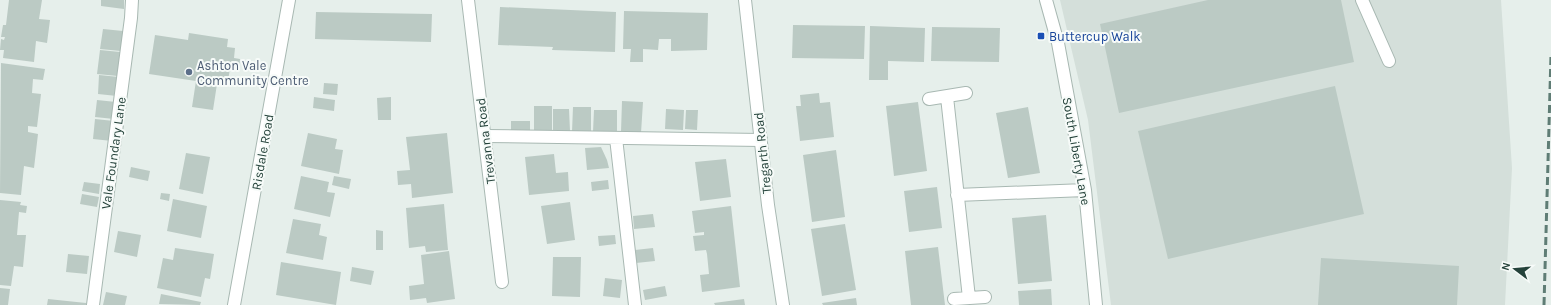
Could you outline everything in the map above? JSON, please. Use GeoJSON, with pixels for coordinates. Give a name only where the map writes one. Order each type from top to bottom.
{"type":"FeatureCollection","features":[{"type":"Feature","properties":{"kind":"street","name":"Vale Foundary Lane"},"geometry":{"type":"LineString","coordinates":[[92,305],[131,18],[132,0]]}},
{"type":"Feature","properties":{"kind":"street","name":"Risdale Road"},"geometry":{"type":"LineString","coordinates":[[234,305],[289,0]]}},
{"type":"Feature","properties":{"kind":"street","name":"Trevanna Road"},"geometry":{"type":"LineString","coordinates":[[468,0],[502,282]]}},
{"type":"Feature","properties":{"kind":"street","name":"Tregarth Road"},"geometry":{"type":"LineString","coordinates":[[745,0],[782,305]]}},
{"type":"Feature","properties":{"kind":"street","name":"South Liberty Lane"},"geometry":{"type":"LineString","coordinates":[[1046,0],[1058,44],[1085,190],[1096,305]]}},
{"type":"Feature","properties":{"kind":"street"},"geometry":{"type":"LineString","coordinates":[[1362,0],[1389,61]]}},
{"type":"Feature","properties":{"kind":"street"},"geometry":{"type":"LineString","coordinates":[[929,99],[966,93]]}},
{"type":"Feature","properties":{"kind":"street"},"geometry":{"type":"LineString","coordinates":[[947,97],[969,298]]}},
{"type":"Feature","properties":{"kind":"street"},"geometry":{"type":"LineString","coordinates":[[485,136],[761,140]]}},
{"type":"Feature","properties":{"kind":"street"},"geometry":{"type":"LineString","coordinates":[[616,138],[635,305]]}},
{"type":"Feature","properties":{"kind":"street"},"geometry":{"type":"LineString","coordinates":[[957,194],[1085,190]]}},
{"type":"Feature","properties":{"kind":"street"},"geometry":{"type":"LineString","coordinates":[[954,299],[985,297]]}},
{"type":"Feature","properties":{"kind":"shaded area"},"geometry":{"type":"Polygon","coordinates":[[[1060,0],[1501,0],[1512,168],[1505,305],[1111,305],[1088,120],[1060,0]]]}},
{"type":"Feature","properties":{"kind":"building"},"geometry":{"type":"Polygon","coordinates":[[[9,0],[42,0],[39,19],[50,20],[47,43],[36,41],[34,62],[3,58],[4,50],[0,50],[1,39],[4,40],[5,37],[1,37],[3,25],[6,25],[9,0]]]}},
{"type":"Feature","properties":{"kind":"building"},"geometry":{"type":"Polygon","coordinates":[[[101,0],[124,0],[124,9],[101,6],[101,0]]]}},
{"type":"Feature","properties":{"kind":"building"},"geometry":{"type":"Polygon","coordinates":[[[1208,0],[1341,0],[1354,62],[1119,113],[1100,24],[1208,0]]]}},
{"type":"Feature","properties":{"kind":"building"},"geometry":{"type":"Polygon","coordinates":[[[500,7],[616,12],[615,52],[552,50],[553,47],[498,45],[500,7]]]}},
{"type":"Feature","properties":{"kind":"building"},"geometry":{"type":"Polygon","coordinates":[[[624,11],[708,13],[707,50],[671,51],[671,39],[659,39],[658,50],[643,49],[643,62],[630,62],[631,49],[623,49],[624,11]]]}},
{"type":"Feature","properties":{"kind":"building"},"geometry":{"type":"Polygon","coordinates":[[[316,12],[432,14],[431,42],[315,39],[316,12]]]}},
{"type":"Feature","properties":{"kind":"building"},"geometry":{"type":"Polygon","coordinates":[[[793,25],[865,26],[864,59],[792,58],[793,25]]]}},
{"type":"Feature","properties":{"kind":"building"},"geometry":{"type":"Polygon","coordinates":[[[870,26],[925,28],[924,62],[888,61],[888,80],[869,80],[870,26]]]}},
{"type":"Feature","properties":{"kind":"building"},"geometry":{"type":"Polygon","coordinates":[[[932,27],[1000,28],[999,62],[931,61],[932,27]]]}},
{"type":"Feature","properties":{"kind":"building"},"geometry":{"type":"Polygon","coordinates":[[[103,29],[123,31],[121,51],[100,49],[103,29]]]}},
{"type":"Feature","properties":{"kind":"building","name":"Ashton Vale Community Centre"},"geometry":{"type":"Polygon","coordinates":[[[189,33],[228,39],[227,47],[235,48],[234,58],[240,59],[239,70],[230,69],[227,86],[217,84],[213,110],[192,107],[196,81],[149,74],[155,35],[188,40],[189,33]]]}},
{"type":"Feature","properties":{"kind":"building"},"geometry":{"type":"Polygon","coordinates":[[[100,50],[120,52],[118,76],[97,74],[100,50]]]}},
{"type":"Feature","properties":{"kind":"building"},"geometry":{"type":"Polygon","coordinates":[[[1,63],[45,69],[43,80],[33,79],[32,93],[41,94],[37,127],[28,126],[28,132],[38,134],[34,168],[24,166],[21,195],[0,193],[1,63]]]}},
{"type":"Feature","properties":{"kind":"building"},"geometry":{"type":"Polygon","coordinates":[[[99,75],[119,77],[117,96],[98,94],[99,75]]]}},
{"type":"Feature","properties":{"kind":"building"},"geometry":{"type":"Polygon","coordinates":[[[324,83],[338,84],[337,95],[323,94],[324,83]]]}},
{"type":"Feature","properties":{"kind":"building"},"geometry":{"type":"Polygon","coordinates":[[[1335,86],[1364,214],[1168,259],[1138,131],[1335,86]]]}},
{"type":"Feature","properties":{"kind":"building"},"geometry":{"type":"Polygon","coordinates":[[[819,93],[820,103],[830,102],[834,137],[800,141],[796,106],[801,106],[800,95],[819,93]]]}},
{"type":"Feature","properties":{"kind":"building"},"geometry":{"type":"Polygon","coordinates":[[[314,97],[335,100],[334,111],[313,108],[314,97]]]}},
{"type":"Feature","properties":{"kind":"building"},"geometry":{"type":"Polygon","coordinates":[[[391,97],[391,120],[378,120],[377,98],[391,97]]]}},
{"type":"Feature","properties":{"kind":"building"},"geometry":{"type":"Polygon","coordinates":[[[97,100],[116,102],[114,119],[95,117],[97,100]]]}},
{"type":"Feature","properties":{"kind":"building"},"geometry":{"type":"Polygon","coordinates":[[[622,101],[643,102],[641,133],[621,132],[622,101]]]}},
{"type":"Feature","properties":{"kind":"building"},"geometry":{"type":"Polygon","coordinates":[[[918,102],[927,171],[894,176],[886,106],[918,102]]]}},
{"type":"Feature","properties":{"kind":"building"},"geometry":{"type":"Polygon","coordinates":[[[534,106],[552,106],[552,130],[534,130],[534,106]]]}},
{"type":"Feature","properties":{"kind":"building"},"geometry":{"type":"Polygon","coordinates":[[[573,107],[591,107],[591,132],[572,132],[573,107]]]}},
{"type":"Feature","properties":{"kind":"building"},"geometry":{"type":"Polygon","coordinates":[[[1028,107],[1040,173],[1008,178],[996,113],[1028,107]]]}},
{"type":"Feature","properties":{"kind":"building"},"geometry":{"type":"Polygon","coordinates":[[[553,109],[569,109],[570,131],[553,131],[553,109]]]}},
{"type":"Feature","properties":{"kind":"building"},"geometry":{"type":"Polygon","coordinates":[[[666,109],[684,110],[683,130],[665,129],[666,109]]]}},
{"type":"Feature","properties":{"kind":"building"},"geometry":{"type":"Polygon","coordinates":[[[594,110],[617,110],[617,132],[593,132],[594,110]]]}},
{"type":"Feature","properties":{"kind":"building"},"geometry":{"type":"Polygon","coordinates":[[[686,110],[698,110],[697,130],[685,129],[686,110]]]}},
{"type":"Feature","properties":{"kind":"building"},"geometry":{"type":"Polygon","coordinates":[[[95,119],[114,121],[112,141],[93,139],[95,119]]]}},
{"type":"Feature","properties":{"kind":"building"},"geometry":{"type":"Polygon","coordinates":[[[511,121],[530,121],[530,132],[511,131],[511,121]]]}},
{"type":"Feature","properties":{"kind":"building"},"geometry":{"type":"Polygon","coordinates":[[[308,133],[337,139],[335,149],[343,150],[339,174],[301,166],[308,133]]]}},
{"type":"Feature","properties":{"kind":"building"},"geometry":{"type":"Polygon","coordinates":[[[447,133],[453,193],[412,198],[411,184],[398,185],[397,171],[410,170],[406,137],[447,133]]]}},
{"type":"Feature","properties":{"kind":"building"},"geometry":{"type":"Polygon","coordinates":[[[601,147],[609,168],[587,170],[585,148],[601,147]]]}},
{"type":"Feature","properties":{"kind":"building"},"geometry":{"type":"Polygon","coordinates":[[[836,150],[845,217],[812,222],[803,155],[836,150]]]}},
{"type":"Feature","properties":{"kind":"building"},"geometry":{"type":"Polygon","coordinates":[[[186,153],[210,157],[203,194],[179,189],[186,153]]]}},
{"type":"Feature","properties":{"kind":"building"},"geometry":{"type":"Polygon","coordinates":[[[554,154],[556,173],[568,172],[569,191],[529,195],[525,157],[554,154]]]}},
{"type":"Feature","properties":{"kind":"building"},"geometry":{"type":"Polygon","coordinates":[[[726,159],[731,197],[700,201],[695,162],[726,159]]]}},
{"type":"Feature","properties":{"kind":"building"},"geometry":{"type":"Polygon","coordinates":[[[131,167],[150,171],[148,181],[129,177],[131,167]]]}},
{"type":"Feature","properties":{"kind":"building"},"geometry":{"type":"Polygon","coordinates":[[[301,176],[329,182],[327,192],[335,193],[330,217],[294,209],[301,176]]]}},
{"type":"Feature","properties":{"kind":"building"},"geometry":{"type":"Polygon","coordinates":[[[334,176],[351,179],[349,189],[332,185],[334,176]]]}},
{"type":"Feature","properties":{"kind":"building"},"geometry":{"type":"Polygon","coordinates":[[[608,180],[609,189],[592,191],[591,182],[608,180]]]}},
{"type":"Feature","properties":{"kind":"building"},"geometry":{"type":"Polygon","coordinates":[[[84,182],[100,184],[99,194],[82,191],[84,182]]]}},
{"type":"Feature","properties":{"kind":"building"},"geometry":{"type":"Polygon","coordinates":[[[937,187],[942,228],[909,232],[904,191],[937,187]]]}},
{"type":"Feature","properties":{"kind":"building"},"geometry":{"type":"Polygon","coordinates":[[[161,193],[170,194],[169,201],[160,199],[161,193]]]}},
{"type":"Feature","properties":{"kind":"building"},"geometry":{"type":"Polygon","coordinates":[[[82,194],[99,197],[97,207],[80,204],[82,194]]]}},
{"type":"Feature","properties":{"kind":"building"},"geometry":{"type":"Polygon","coordinates":[[[173,199],[207,206],[201,238],[167,231],[173,199]]]}},
{"type":"Feature","properties":{"kind":"building"},"geometry":{"type":"Polygon","coordinates":[[[0,200],[21,202],[20,205],[27,206],[26,213],[19,212],[17,235],[26,235],[23,267],[14,266],[11,286],[0,285],[0,200]]]}},
{"type":"Feature","properties":{"kind":"building"},"geometry":{"type":"Polygon","coordinates":[[[570,202],[575,240],[547,244],[541,206],[570,202]]]}},
{"type":"Feature","properties":{"kind":"building"},"geometry":{"type":"Polygon","coordinates":[[[444,204],[448,250],[426,252],[425,246],[409,248],[406,208],[444,204]]]}},
{"type":"Feature","properties":{"kind":"building"},"geometry":{"type":"Polygon","coordinates":[[[731,206],[740,287],[702,292],[700,275],[709,274],[707,254],[706,250],[695,251],[693,236],[704,235],[704,232],[695,233],[692,211],[731,206]]]}},
{"type":"Feature","properties":{"kind":"building"},"geometry":{"type":"Polygon","coordinates":[[[653,214],[655,227],[634,229],[633,216],[653,214]]]}},
{"type":"Feature","properties":{"kind":"building"},"geometry":{"type":"Polygon","coordinates":[[[1046,215],[1052,281],[1018,284],[1012,218],[1046,215]]]}},
{"type":"Feature","properties":{"kind":"building"},"geometry":{"type":"Polygon","coordinates":[[[293,219],[321,224],[319,235],[327,237],[323,260],[286,253],[293,219]]]}},
{"type":"Feature","properties":{"kind":"building"},"geometry":{"type":"Polygon","coordinates":[[[845,224],[856,290],[822,296],[811,229],[845,224]]]}},
{"type":"Feature","properties":{"kind":"building"},"geometry":{"type":"Polygon","coordinates":[[[376,230],[383,231],[383,250],[376,250],[376,230]]]}},
{"type":"Feature","properties":{"kind":"building"},"geometry":{"type":"Polygon","coordinates":[[[118,231],[141,235],[137,257],[114,252],[118,231]]]}},
{"type":"Feature","properties":{"kind":"building"},"geometry":{"type":"Polygon","coordinates":[[[615,235],[616,244],[599,246],[598,236],[615,235]]]}},
{"type":"Feature","properties":{"kind":"building"},"geometry":{"type":"Polygon","coordinates":[[[938,247],[945,305],[911,305],[905,251],[938,247]]]}},
{"type":"Feature","properties":{"kind":"building"},"geometry":{"type":"Polygon","coordinates":[[[175,248],[214,254],[210,279],[205,278],[201,297],[157,288],[163,258],[173,260],[175,248]]]}},
{"type":"Feature","properties":{"kind":"building"},"geometry":{"type":"Polygon","coordinates":[[[653,248],[655,261],[636,263],[635,250],[653,248]]]}},
{"type":"Feature","properties":{"kind":"building"},"geometry":{"type":"Polygon","coordinates":[[[449,251],[455,299],[427,303],[426,298],[410,300],[409,286],[424,284],[421,255],[449,251]]]}},
{"type":"Feature","properties":{"kind":"building"},"geometry":{"type":"Polygon","coordinates":[[[68,254],[89,256],[87,274],[66,272],[68,254]]]}},
{"type":"Feature","properties":{"kind":"building"},"geometry":{"type":"Polygon","coordinates":[[[553,257],[581,257],[580,297],[552,296],[553,257]]]}},
{"type":"Feature","properties":{"kind":"building"},"geometry":{"type":"Polygon","coordinates":[[[1321,258],[1459,266],[1457,305],[1318,305],[1321,258]]]}},
{"type":"Feature","properties":{"kind":"building"},"geometry":{"type":"Polygon","coordinates":[[[281,262],[341,272],[336,305],[276,295],[281,262]]]}},
{"type":"Feature","properties":{"kind":"building"},"geometry":{"type":"Polygon","coordinates":[[[352,267],[374,271],[371,285],[350,281],[352,267]]]}},
{"type":"Feature","properties":{"kind":"building"},"geometry":{"type":"Polygon","coordinates":[[[605,278],[622,280],[620,298],[603,296],[605,278]]]}},
{"type":"Feature","properties":{"kind":"building"},"geometry":{"type":"Polygon","coordinates":[[[665,286],[667,296],[645,300],[643,290],[665,286]]]}},
{"type":"Feature","properties":{"kind":"building"},"geometry":{"type":"Polygon","coordinates":[[[0,288],[10,289],[8,305],[0,305],[0,288]]]}},
{"type":"Feature","properties":{"kind":"building"},"geometry":{"type":"Polygon","coordinates":[[[1051,289],[1052,305],[1019,305],[1018,291],[1051,289]]]}},
{"type":"Feature","properties":{"kind":"building"},"geometry":{"type":"Polygon","coordinates":[[[106,292],[127,296],[125,305],[103,305],[106,292]]]}},
{"type":"Feature","properties":{"kind":"building"},"geometry":{"type":"Polygon","coordinates":[[[161,294],[201,302],[200,305],[159,304],[161,294]]]}},
{"type":"Feature","properties":{"kind":"building"},"geometry":{"type":"Polygon","coordinates":[[[856,298],[857,305],[823,305],[822,303],[856,298]]]}},
{"type":"Feature","properties":{"kind":"building"},"geometry":{"type":"Polygon","coordinates":[[[48,299],[86,303],[86,305],[47,305],[48,299]]]}},
{"type":"Feature","properties":{"kind":"building"},"geometry":{"type":"Polygon","coordinates":[[[744,299],[745,305],[715,305],[714,303],[744,299]]]}},
{"type":"Feature","properties":{"kind":"railway"},"geometry":{"type":"LineString","coordinates":[[1544,305],[1551,55]]}},
{"type":"Feature","properties":{"kind":"place","name":"Buttercup Walk"},"geometry":{"type":"Point","coordinates":[1041,36]}},
{"type":"Feature","properties":{"kind":"place","name":"Ashton Vale Community Centre"},"geometry":{"type":"Point","coordinates":[189,72]}}]}
